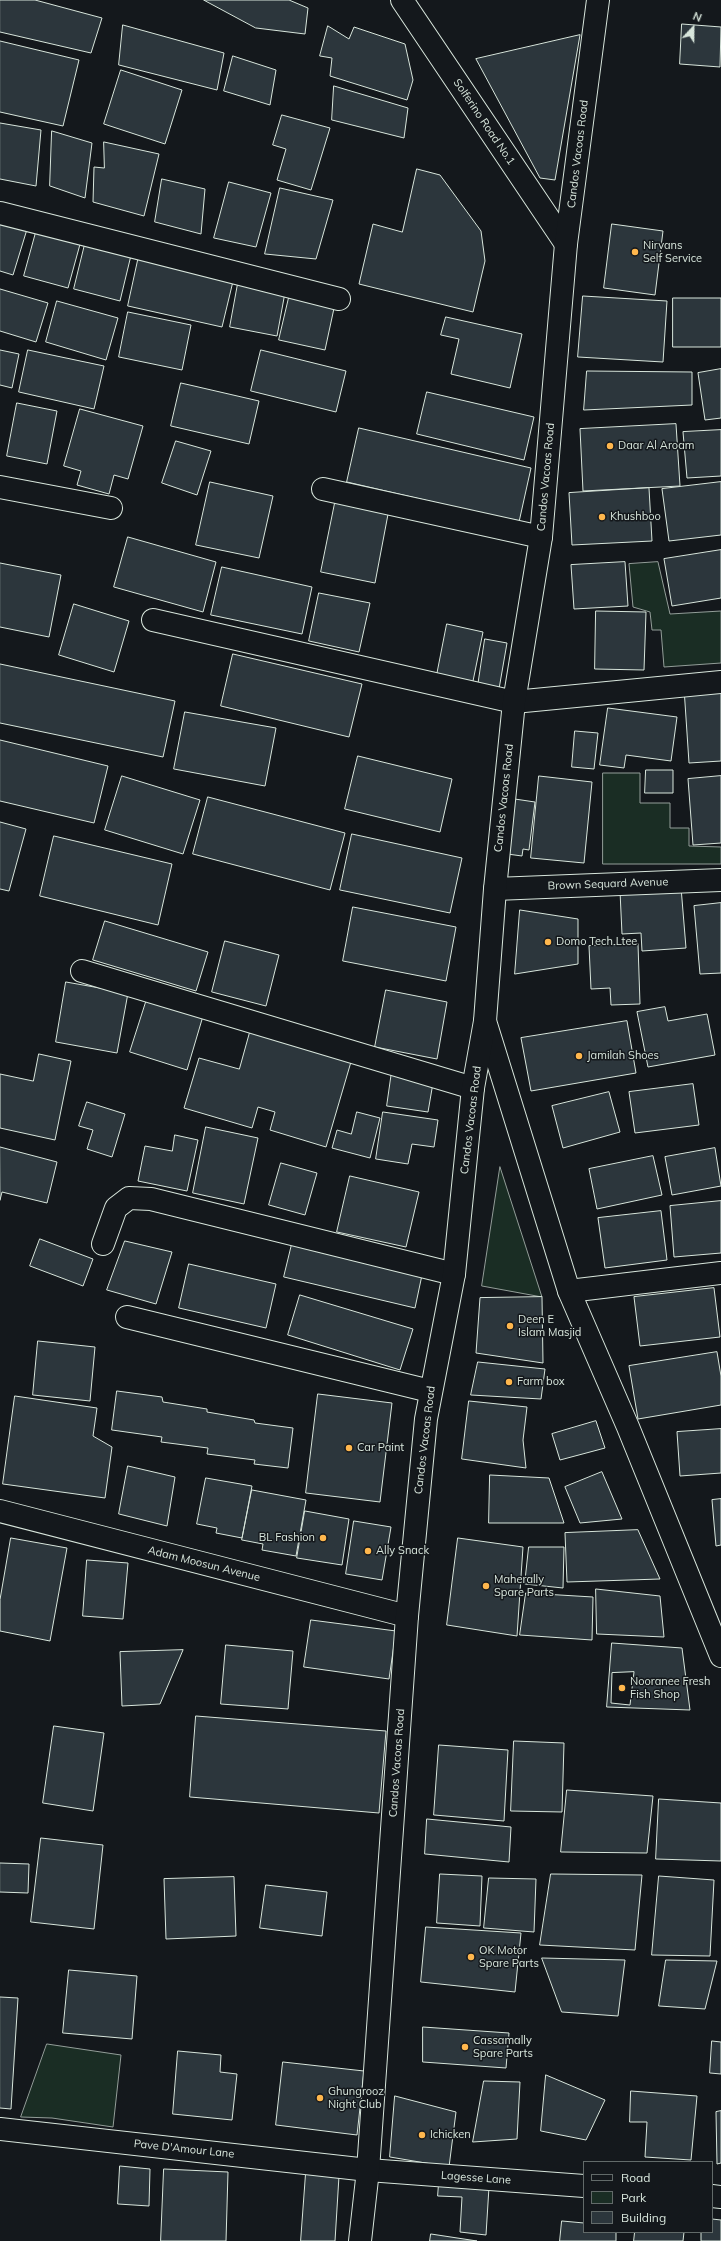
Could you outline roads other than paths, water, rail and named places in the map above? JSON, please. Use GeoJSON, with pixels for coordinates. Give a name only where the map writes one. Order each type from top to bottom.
{"type":"FeatureCollection","features":[{"type":"Feature","properties":{"kind":"street","name":"Solferino Road No.1"},"geometry":{"type":"LineString","coordinates":[[402,0],[566,244]]}},
{"type":"Feature","properties":{"kind":"street","name":"Candos Vacoas Road"},"geometry":{"type":"LineString","coordinates":[[360,2241],[368,2170],[407,1616],[430,1391],[454,1274],[473,1088],[485,1021],[495,889],[514,702],[541,537],[566,244],[598,0]]}},
{"type":"Feature","properties":{"kind":"street"},"geometry":{"type":"LineString","coordinates":[[0,213],[339,299]]}},
{"type":"Feature","properties":{"kind":"street"},"geometry":{"type":"LineString","coordinates":[[0,487],[112,508]]}},
{"type":"Feature","properties":{"kind":"street"},"geometry":{"type":"LineString","coordinates":[[323,489],[541,537]]}},
{"type":"Feature","properties":{"kind":"street"},"geometry":{"type":"LineString","coordinates":[[153,620],[514,702],[721,682]]}},
{"type":"Feature","properties":{"kind":"street","name":"Brown Sequard Avenue"},"geometry":{"type":"LineString","coordinates":[[495,889],[721,880]]}},
{"type":"Feature","properties":{"kind":"street"},"geometry":{"type":"LineString","coordinates":[[82,971],[473,1088]]}},
{"type":"Feature","properties":{"kind":"street"},"geometry":{"type":"LineString","coordinates":[[485,1021],[569,1291],[628,1427],[721,1656]]}},
{"type":"Feature","properties":{"kind":"street"},"geometry":{"type":"LineString","coordinates":[[103,1244],[116,1208],[129,1198],[151,1199],[454,1274]]}},
{"type":"Feature","properties":{"kind":"street"},"geometry":{"type":"LineString","coordinates":[[569,1291],[721,1273]]}},
{"type":"Feature","properties":{"kind":"street"},"geometry":{"type":"LineString","coordinates":[[127,1317],[430,1391]]}},
{"type":"Feature","properties":{"kind":"street","name":"Adam Moosun Avenue"},"geometry":{"type":"LineString","coordinates":[[0,1511],[407,1616]]}},
{"type":"Feature","properties":{"kind":"street","name":"Pave D'Amour Lane"},"geometry":{"type":"LineString","coordinates":[[0,2129],[368,2170]]}},
{"type":"Feature","properties":{"kind":"street","name":"Lagesse Lane"},"geometry":{"type":"LineString","coordinates":[[368,2170],[583,2186]]}},
{"type":"Feature","properties":{"kind":"place","name":"Nirvans Self Service"},"geometry":{"type":"Point","coordinates":[635,252]}},
{"type":"Feature","properties":{"kind":"place","name":"Daar Al Aroam"},"geometry":{"type":"Point","coordinates":[610,446]}},
{"type":"Feature","properties":{"kind":"place","name":"Khushboo"},"geometry":{"type":"Point","coordinates":[602,517]}},
{"type":"Feature","properties":{"kind":"place","name":"Domo Tech Ltee"},"geometry":{"type":"Point","coordinates":[548,942]}},
{"type":"Feature","properties":{"kind":"place","name":"Jamilah Shoes"},"geometry":{"type":"Point","coordinates":[579,1056]}},
{"type":"Feature","properties":{"kind":"place","name":"Deen E Islam Masjid"},"geometry":{"type":"Point","coordinates":[510,1326]}},
{"type":"Feature","properties":{"kind":"place","name":"Farm box"},"geometry":{"type":"Point","coordinates":[509,1382]}},
{"type":"Feature","properties":{"kind":"place","name":"Car Paint"},"geometry":{"type":"Point","coordinates":[349,1448]}},
{"type":"Feature","properties":{"kind":"place","name":"BL Fashion"},"geometry":{"type":"Point","coordinates":[323,1538]}},
{"type":"Feature","properties":{"kind":"place","name":"Ally Snack"},"geometry":{"type":"Point","coordinates":[368,1551]}},
{"type":"Feature","properties":{"kind":"place","name":"Maherally Spare Parts"},"geometry":{"type":"Point","coordinates":[486,1586]}},
{"type":"Feature","properties":{"kind":"place","name":"Nooranee Fresh Fish Shop"},"geometry":{"type":"Point","coordinates":[622,1688]}},
{"type":"Feature","properties":{"kind":"place","name":"OK Motor Spare Parts"},"geometry":{"type":"Point","coordinates":[471,1957]}},
{"type":"Feature","properties":{"kind":"place","name":"Cassamally Spare Parts"},"geometry":{"type":"Point","coordinates":[465,2047]}},
{"type":"Feature","properties":{"kind":"place","name":"Ghungrooz Night Club"},"geometry":{"type":"Point","coordinates":[320,2098]}},
{"type":"Feature","properties":{"kind":"place","name":"Ichicken"},"geometry":{"type":"Point","coordinates":[422,2135]}}]}
